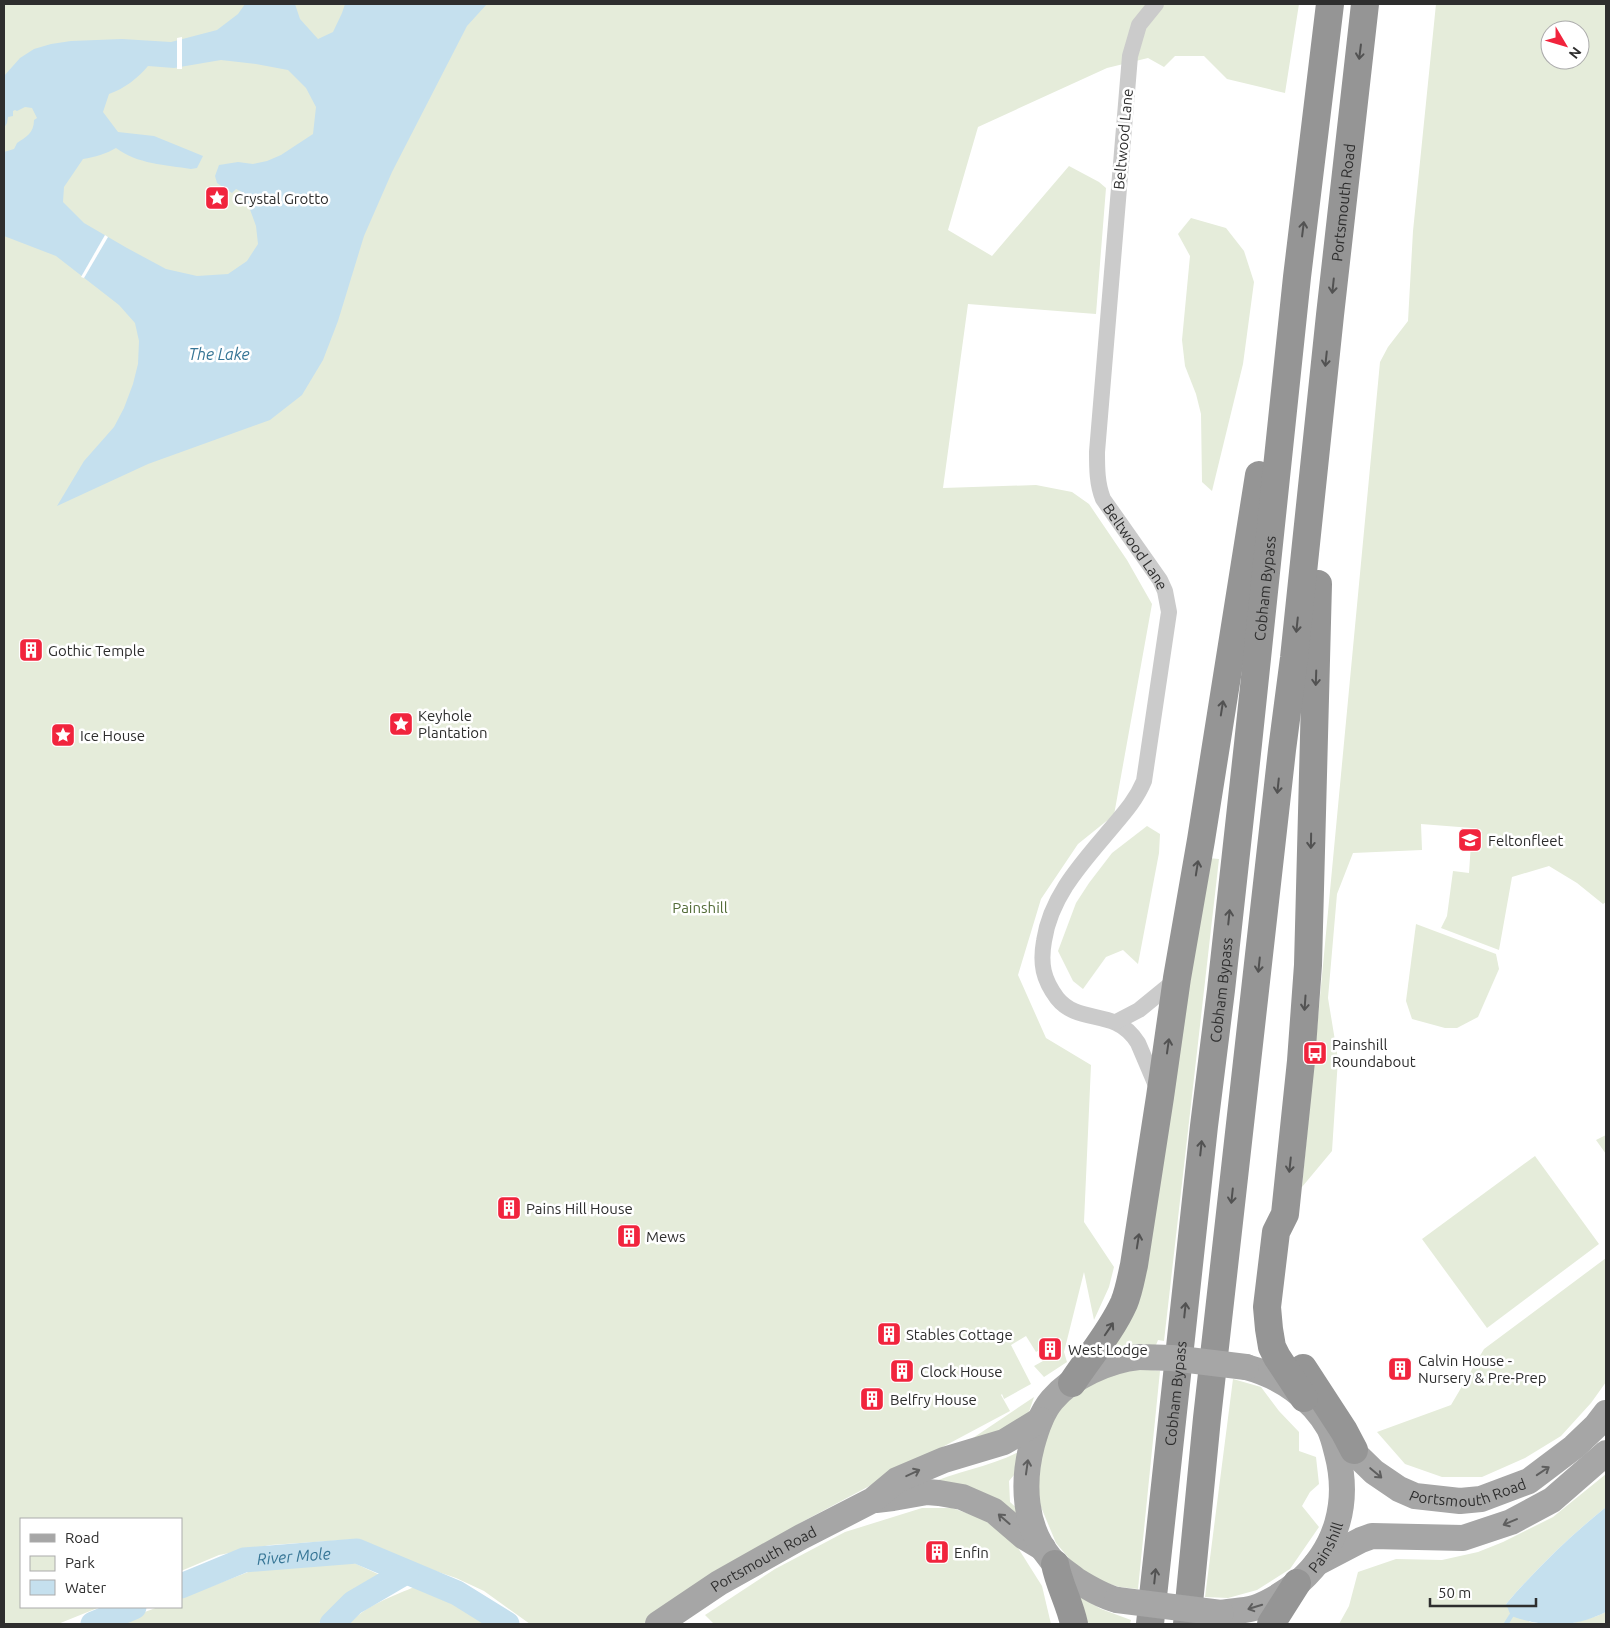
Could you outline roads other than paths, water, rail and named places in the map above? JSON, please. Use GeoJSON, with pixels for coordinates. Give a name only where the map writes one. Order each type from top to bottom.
{"type":"FeatureCollection","features":[{"type":"Feature","properties":{"kind":"highway"},"geometry":{"type":"LineString","coordinates":[[1072,1383],[1113,1323],[1124,1303],[1129,1289],[1138,1243],[1177,978],[1198,859],[1264,446],[1289,358],[1330,4]]}},
{"type":"Feature","properties":{"kind":"highway","name":"Portsmouth Road"},"geometry":{"type":"LineString","coordinates":[[1321,402],[1366,4]]}},
{"type":"Feature","properties":{"kind":"highway","name":"Cobham Bypass"},"geometry":{"type":"LineString","coordinates":[[1150,1624],[1289,358]]}},
{"type":"Feature","properties":{"kind":"highway"},"geometry":{"type":"LineString","coordinates":[[1321,402],[1308,965],[1301,1061],[1285,1214],[1287,1252],[1282,1307],[1285,1331],[1296,1358],[1344,1431],[1354,1450]]}},
{"type":"Feature","properties":{"kind":"highway"},"geometry":{"type":"LineString","coordinates":[[1187,1624],[1207,1418],[1295,648],[1321,402]]}},
{"type":"Feature","properties":{"kind":"highway"},"geometry":{"type":"LineString","coordinates":[[1285,1214],[1276,1232],[1267,1307],[1269,1330],[1272,1347],[1277,1358],[1304,1398]]}},
{"type":"Feature","properties":{"kind":"highway"},"geometry":{"type":"LineString","coordinates":[[1049,1556],[1074,1624]]}},
{"type":"Feature","properties":{"kind":"highway"},"geometry":{"type":"LineString","coordinates":[[1272,1624],[1297,1583]]}},
{"type":"Feature","properties":{"kind":"main road","name":"Painshill"},"geometry":{"type":"LineString","coordinates":[[1139,1357],[1172,1358],[1246,1367],[1274,1377],[1304,1398],[1328,1428],[1332,1436],[1341,1468],[1342,1491],[1339,1518],[1325,1554],[1287,1591],[1270,1602],[1254,1608],[1221,1612],[1117,1600],[1108,1598],[1082,1584],[1049,1556],[1031,1520],[1026,1487],[1028,1462],[1040,1420],[1053,1399],[1072,1383],[1107,1364],[1126,1358],[1139,1357]]}},
{"type":"Feature","properties":{"kind":"main road","name":"Portsmouth Road"},"geometry":{"type":"LineString","coordinates":[[1328,1428],[1354,1450],[1381,1478],[1414,1496],[1460,1501],[1481,1499],[1529,1481],[1574,1447],[1596,1426],[1606,1413]]}},
{"type":"Feature","properties":{"kind":"main road","name":"Portsmouth Road"},"geometry":{"type":"LineString","coordinates":[[658,1624],[719,1583],[801,1537],[873,1500],[897,1480],[944,1460],[1004,1442],[1040,1420]]}},
{"type":"Feature","properties":{"kind":"main road"},"geometry":{"type":"LineString","coordinates":[[1317,1563],[1372,1536],[1464,1538],[1511,1522],[1552,1500],[1606,1454]]}},
{"type":"Feature","properties":{"kind":"main road","name":"Portsmouth Road"},"geometry":{"type":"LineString","coordinates":[[873,1500],[927,1492],[962,1497],[994,1510],[1049,1556]]}},
{"type":"Feature","properties":{"kind":"street","name":"Beltwood Lane"},"geometry":{"type":"LineString","coordinates":[[1156,4],[1139,26],[1130,56],[1099,432],[1098,472],[1099,489],[1103,499],[1160,580],[1165,591],[1169,612],[1144,781],[1132,803],[1062,890],[1052,909],[1041,957],[1046,980],[1060,1002],[1082,1013],[1116,1022],[1130,1032],[1138,1043],[1160,1097]]}},
{"type":"Feature","properties":{"kind":"street"},"geometry":{"type":"LineString","coordinates":[[1116,1022],[1138,1010],[1177,978]]}},
{"type":"Feature","properties":{"kind":"water","name":"The Lake"},"geometry":{"type":"Polygon","coordinates":[[[245,4],[295,4],[300,19],[318,39],[333,32],[345,4],[487,4],[467,26],[392,172],[364,236],[338,321],[323,360],[302,395],[270,420],[148,464],[57,506],[84,461],[114,427],[124,408],[138,364],[139,341],[135,323],[119,305],[56,256],[4,236],[4,152],[14,149],[17,143],[29,134],[33,128],[34,120],[37,118],[32,108],[25,107],[17,111],[15,110],[13,111],[13,116],[8,117],[4,128],[4,76],[20,58],[34,49],[51,44],[71,41],[122,39],[171,42],[217,30],[238,14],[245,4]],[[221,60],[174,68],[148,66],[130,83],[109,94],[103,112],[118,132],[154,136],[203,156],[197,168],[191,169],[142,161],[116,148],[100,155],[83,159],[64,187],[63,202],[84,223],[166,269],[197,276],[228,274],[247,261],[258,244],[256,226],[244,193],[236,189],[232,193],[217,183],[215,176],[219,165],[238,162],[253,164],[281,155],[313,134],[316,107],[306,88],[288,70],[221,60]]]}},
{"type":"Feature","properties":{"kind":"water"},"geometry":{"type":"Polygon","coordinates":[[[1606,1507],[1606,1612],[1582,1621],[1559,1624],[1536,1623],[1511,1616],[1506,1604],[1554,1553],[1606,1507]]]}},
{"type":"Feature","properties":{"kind":"waterway","name":"River Mole"},"geometry":{"type":"LineString","coordinates":[[182,1586],[244,1560],[357,1551],[457,1593],[507,1624]]}},
{"type":"Feature","properties":{"kind":"waterway","name":"River Mole"},"geometry":{"type":"LineString","coordinates":[[332,1624],[353,1603],[406,1572]]}},
{"type":"Feature","properties":{"kind":"waterway","name":"River Mole"},"geometry":{"type":"LineString","coordinates":[[93,1624],[132,1608]]}},
{"type":"Feature","properties":{"kind":"waterway"},"geometry":{"type":"LineString","coordinates":[[1506,1624],[1511,1616]]}},
{"type":"Feature","properties":{"kind":"place","name":"Crystal Grotto"},"geometry":{"type":"Point","coordinates":[217,198]}},
{"type":"Feature","properties":{"kind":"place","name":"Gothic Temple"},"geometry":{"type":"Point","coordinates":[31,650]}},
{"type":"Feature","properties":{"kind":"place","name":"Keyhole Plantation"},"geometry":{"type":"Point","coordinates":[401,724]}},
{"type":"Feature","properties":{"kind":"place","name":"Ice House"},"geometry":{"type":"Point","coordinates":[63,735]}},
{"type":"Feature","properties":{"kind":"place","name":"Feltonfleet"},"geometry":{"type":"Point","coordinates":[1470,840]}},
{"type":"Feature","properties":{"kind":"place","name":"Painshill Roundabout"},"geometry":{"type":"Point","coordinates":[1315,1053]}},
{"type":"Feature","properties":{"kind":"place","name":"Pains Hill House"},"geometry":{"type":"Point","coordinates":[509,1208]}},
{"type":"Feature","properties":{"kind":"place","name":"Mews"},"geometry":{"type":"Point","coordinates":[629,1236]}},
{"type":"Feature","properties":{"kind":"place","name":"Stables Cottage"},"geometry":{"type":"Point","coordinates":[889,1334]}},
{"type":"Feature","properties":{"kind":"place","name":"West Lodge"},"geometry":{"type":"Point","coordinates":[1050,1349]}},
{"type":"Feature","properties":{"kind":"place","name":"Calvin House - Nursery & Pre-Prep"},"geometry":{"type":"Point","coordinates":[1400,1369]}},
{"type":"Feature","properties":{"kind":"place","name":"Clock House"},"geometry":{"type":"Point","coordinates":[902,1371]}},
{"type":"Feature","properties":{"kind":"place","name":"Belfry House"},"geometry":{"type":"Point","coordinates":[872,1399]}},
{"type":"Feature","properties":{"kind":"place","name":"Enfin"},"geometry":{"type":"Point","coordinates":[937,1552]}}]}
